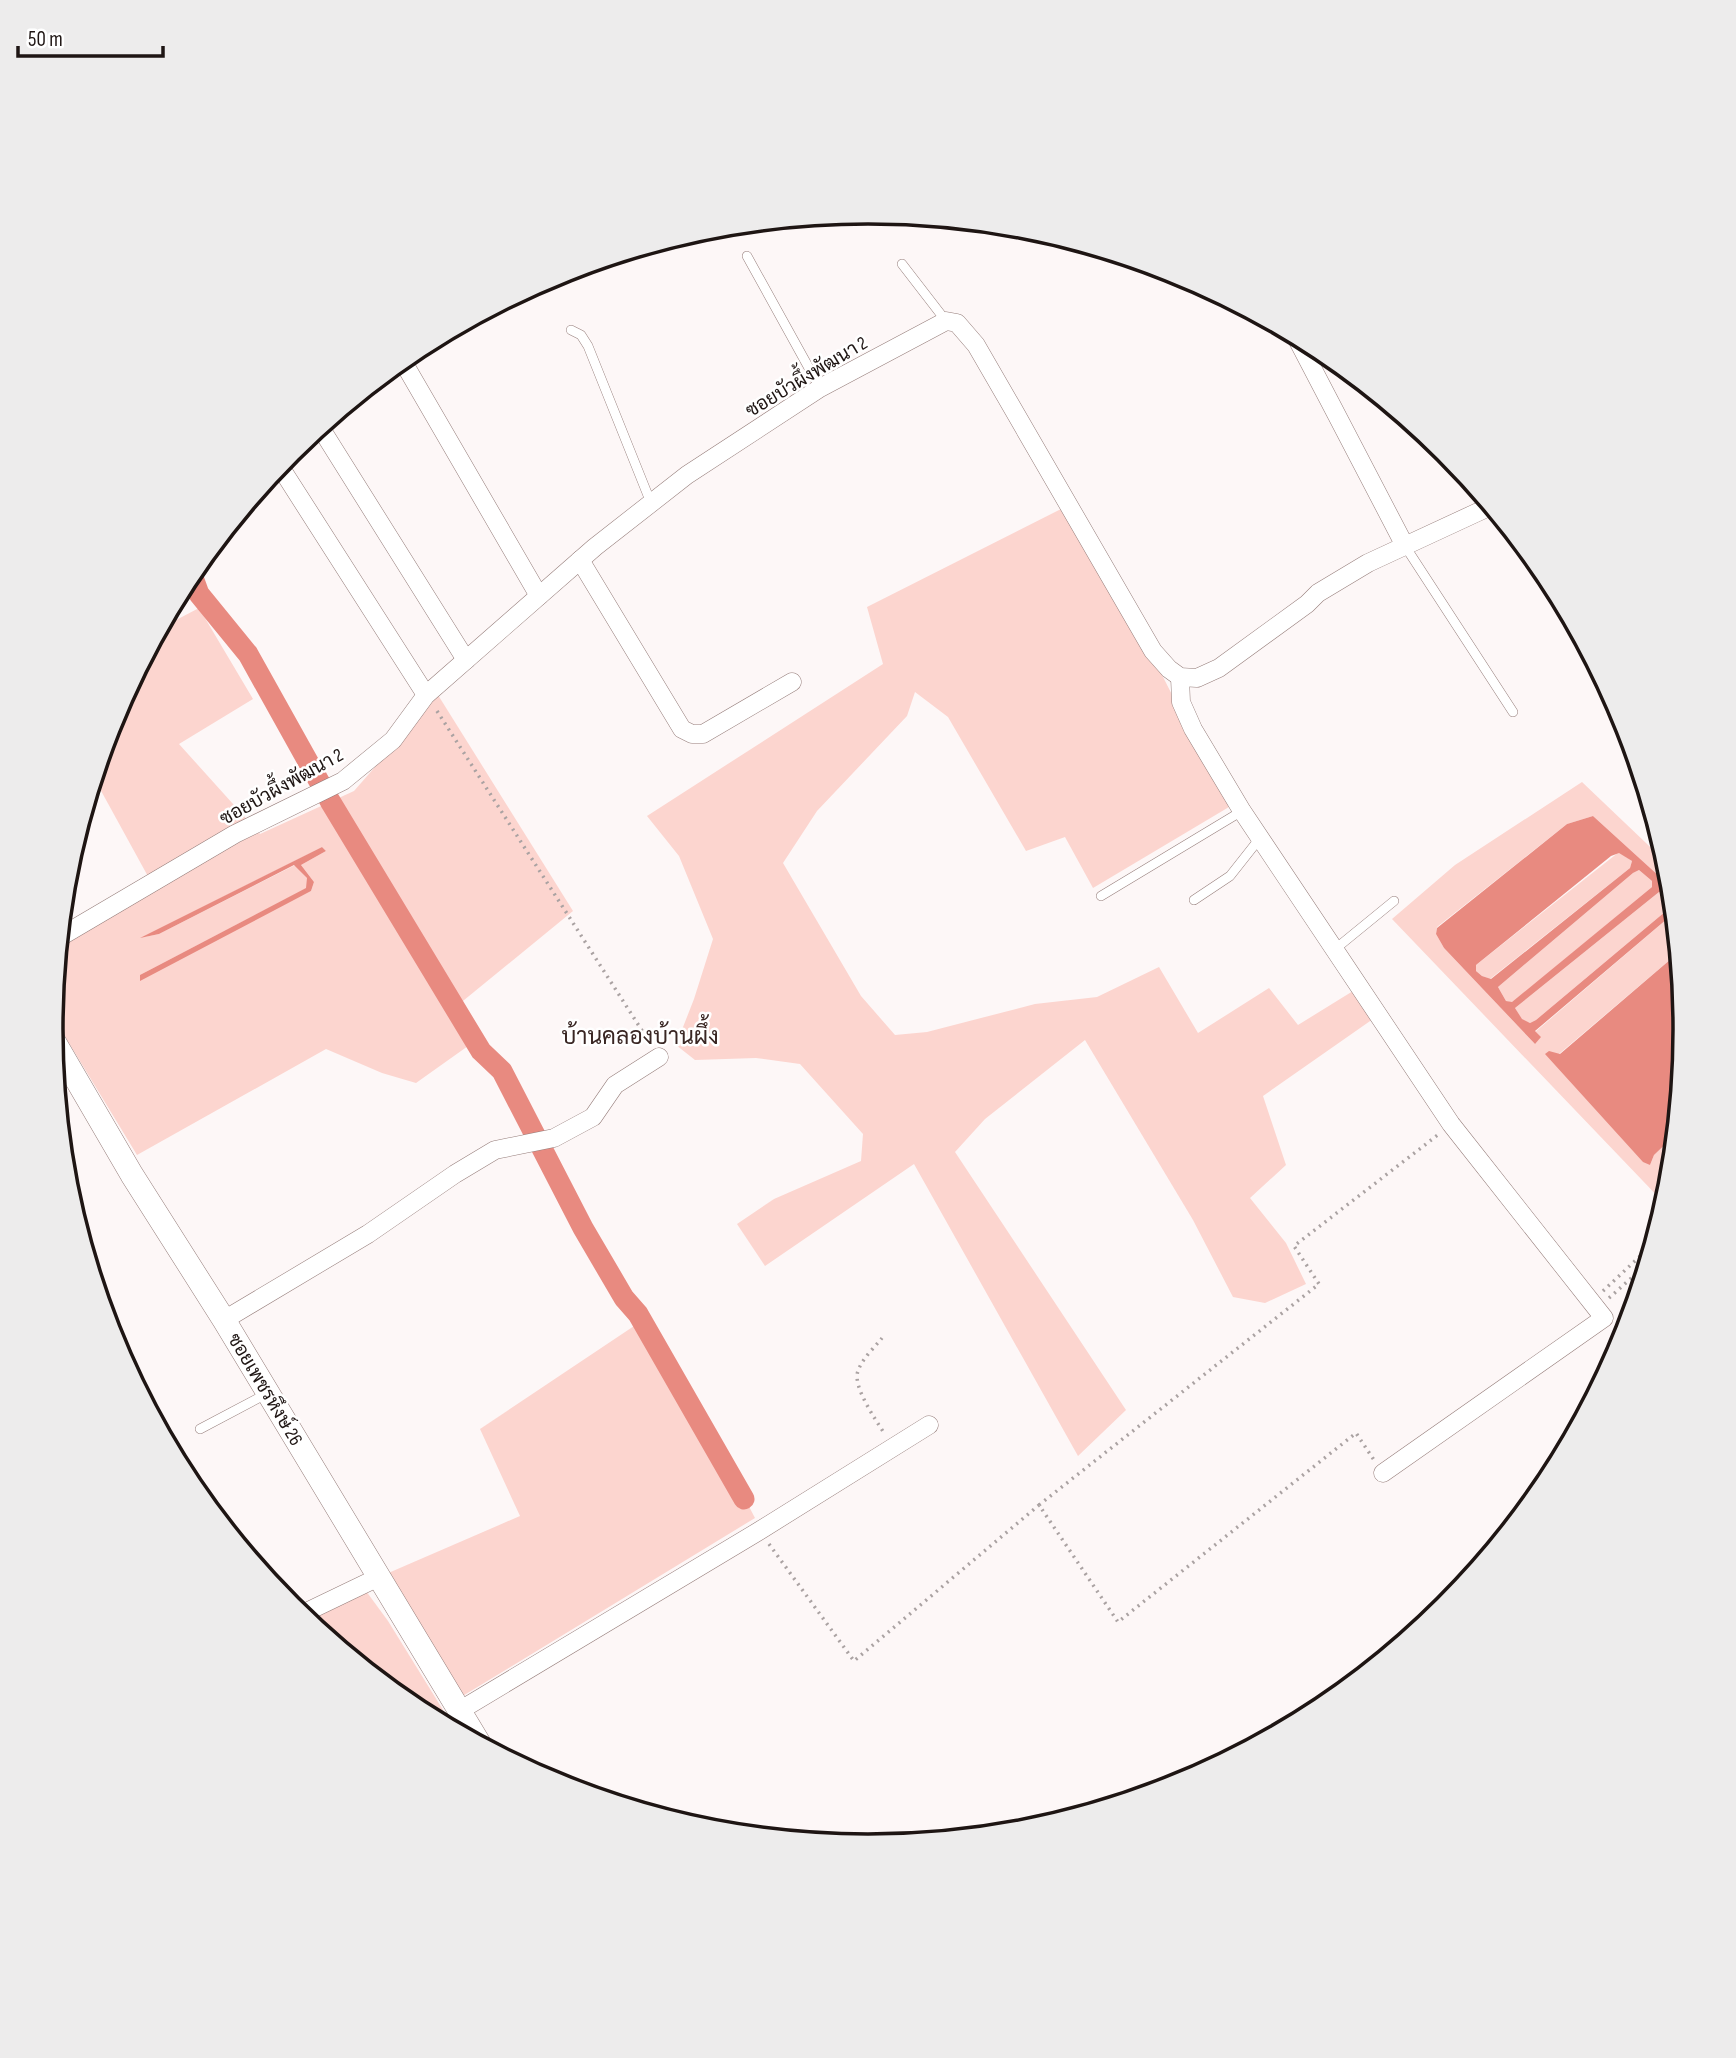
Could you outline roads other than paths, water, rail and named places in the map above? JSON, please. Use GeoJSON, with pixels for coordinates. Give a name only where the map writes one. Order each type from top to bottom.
{"type":"FeatureCollection","features":[{"type":"Feature","properties":{"kind":"street","name":"ซอยบัวผึ้งพัฒนา 2"},"geometry":{"type":"LineString","coordinates":[[69,932],[235,834],[342,781],[393,740],[426,695],[580,560],[687,475],[820,388],[946,321]]}},
{"type":"Feature","properties":{"kind":"street"},"geometry":{"type":"LineString","coordinates":[[946,321],[957,323],[976,345],[1153,651],[1180,677],[1197,678],[1219,668],[1307,604],[1318,593],[1368,563],[1483,510]]}},
{"type":"Feature","properties":{"kind":"street"},"geometry":{"type":"LineString","coordinates":[[1305,354],[1405,546]]}},
{"type":"Feature","properties":{"kind":"street"},"geometry":{"type":"LineString","coordinates":[[407,369],[539,596]]}},
{"type":"Feature","properties":{"kind":"street"},"geometry":{"type":"LineString","coordinates":[[325,435],[466,660]]}},
{"type":"Feature","properties":{"kind":"street"},"geometry":{"type":"LineString","coordinates":[[285,475],[426,695]]}},
{"type":"Feature","properties":{"kind":"street"},"geometry":{"type":"LineString","coordinates":[[580,560],[682,729],[692,734],[703,734],[792,682]]}},
{"type":"Feature","properties":{"kind":"street"},"geometry":{"type":"LineString","coordinates":[[1180,677],[1181,702],[1189,720],[1242,811],[1451,1124],[1604,1318],[1384,1473]]}},
{"type":"Feature","properties":{"kind":"street"},"geometry":{"type":"LineString","coordinates":[[224,1320],[368,1234],[495,1150],[554,1138],[593,1117],[615,1085],[659,1057]]}},
{"type":"Feature","properties":{"kind":"street","name":"ซอยเพชรหึงษ์ 26"},"geometry":{"type":"LineString","coordinates":[[64,1059],[132,1175],[224,1320],[470,1729]]}},
{"type":"Feature","properties":{"kind":"street"},"geometry":{"type":"LineString","coordinates":[[459,1711],[759,1531],[929,1425]]}},
{"type":"Feature","properties":{"kind":"street"},"geometry":{"type":"LineString","coordinates":[[311,1610],[379,1577]]}},
{"type":"Feature","properties":{"kind":"lane"},"geometry":{"type":"LineString","coordinates":[[747,256],[820,388]]}},
{"type":"Feature","properties":{"kind":"lane"},"geometry":{"type":"LineString","coordinates":[[902,264],[946,321]]}},
{"type":"Feature","properties":{"kind":"lane"},"geometry":{"type":"LineString","coordinates":[[571,330],[581,335],[588,346],[651,503]]}},
{"type":"Feature","properties":{"kind":"lane"},"geometry":{"type":"LineString","coordinates":[[1405,546],[1513,712]]}},
{"type":"Feature","properties":{"kind":"lane"},"geometry":{"type":"LineString","coordinates":[[1101,896],[1242,811]]}},
{"type":"Feature","properties":{"kind":"lane"},"geometry":{"type":"LineString","coordinates":[[1194,900],[1230,876],[1260,838]]}},
{"type":"Feature","properties":{"kind":"lane"},"geometry":{"type":"LineString","coordinates":[[1334,950],[1394,901]]}},
{"type":"Feature","properties":{"kind":"lane"},"geometry":{"type":"LineString","coordinates":[[200,1429],[267,1394]]}},
{"type":"Feature","properties":{"kind":"waterway"},"geometry":{"type":"LineString","coordinates":[[196,586],[199,594],[248,654],[330,801],[481,1051],[502,1071],[583,1228],[624,1298],[638,1314],[744,1499]]}},
{"type":"Feature","properties":{"kind":"district","name":"บ้านคลองบ้านผึ้ง"},"geometry":{"type":"Point","coordinates":[640,1036]}}]}
